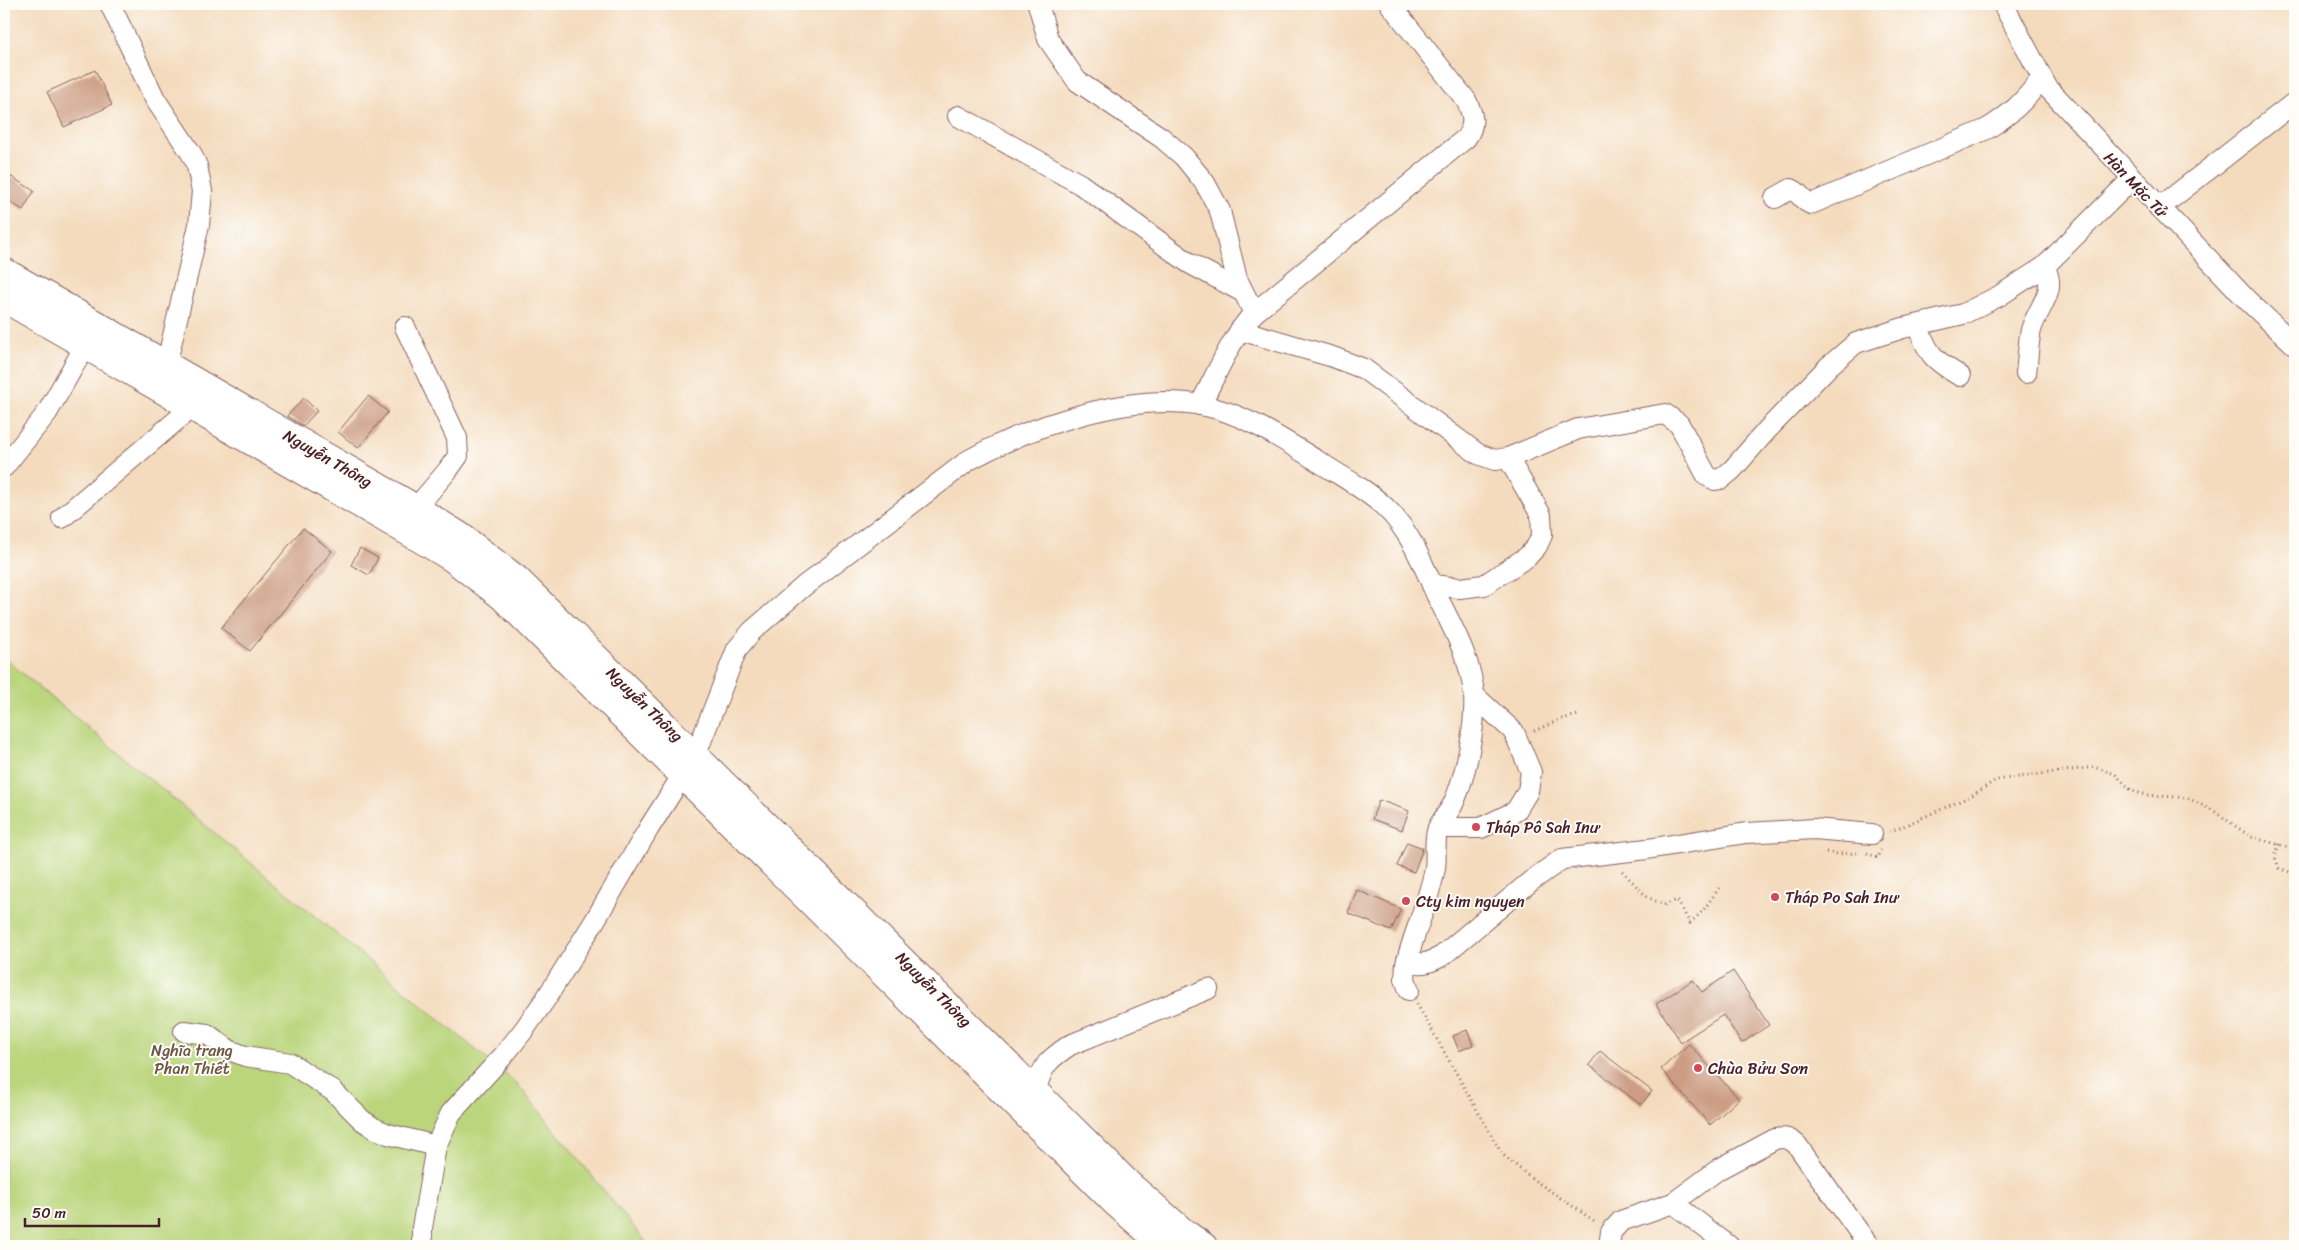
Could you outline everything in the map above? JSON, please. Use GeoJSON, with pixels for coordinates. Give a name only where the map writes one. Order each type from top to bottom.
{"type":"FeatureCollection","features":[{"type":"Feature","properties":{"kind":"main road","name":"Nguyễn Thông"},"geometry":{"type":"LineString","coordinates":[[4,271],[166,366],[416,508],[461,536],[516,578],[689,765],[1116,1204],[1164,1246]]}},
{"type":"Feature","properties":{"kind":"main road","name":"Nguyễn Thông"},"geometry":{"type":"LineString","coordinates":[[4,299],[421,540],[475,575],[689,765],[1036,1090],[1128,1183],[1183,1232],[1204,1246]]}},
{"type":"Feature","properties":{"kind":"street"},"geometry":{"type":"LineString","coordinates":[[110,4],[155,99],[191,153],[197,166],[202,191],[199,224],[166,366]]}},
{"type":"Feature","properties":{"kind":"street"},"geometry":{"type":"LineString","coordinates":[[1038,4],[1048,39],[1076,81],[1162,138],[1184,157],[1205,183],[1220,211],[1231,262],[1241,291],[1254,313]]}},
{"type":"Feature","properties":{"kind":"street"},"geometry":{"type":"LineString","coordinates":[[1200,405],[1240,330],[1254,313],[1466,138],[1471,131],[1472,114],[1466,100],[1390,4]]}},
{"type":"Feature","properties":{"kind":"street","name":"Hàn Mặc Tử"},"geometry":{"type":"LineString","coordinates":[[2003,4],[2041,79],[2132,179],[2265,319],[2295,345]]}},
{"type":"Feature","properties":{"kind":"street"},"geometry":{"type":"LineString","coordinates":[[1776,198],[1791,189],[1799,193],[1805,202],[1812,204],[1987,129],[2009,116],[2026,99],[2041,79]]}},
{"type":"Feature","properties":{"kind":"street"},"geometry":{"type":"LineString","coordinates":[[2160,208],[2295,102]]}},
{"type":"Feature","properties":{"kind":"street"},"geometry":{"type":"LineString","coordinates":[[958,116],[1080,184],[1189,262],[1241,291]]}},
{"type":"Feature","properties":{"kind":"street"},"geometry":{"type":"LineString","coordinates":[[1240,330],[1333,357],[1364,369],[1478,454],[1495,460],[1508,458],[1578,429],[1665,414],[1679,424],[1707,476],[1715,480],[1721,479],[1732,470],[1766,430],[1830,366],[1856,343],[1917,324],[1963,314],[1998,296],[2044,267],[2132,179]]}},
{"type":"Feature","properties":{"kind":"street"},"geometry":{"type":"LineString","coordinates":[[2026,373],[2031,329],[2050,286],[2044,267]]}},
{"type":"Feature","properties":{"kind":"street"},"geometry":{"type":"LineString","coordinates":[[1917,324],[1928,353],[1940,364],[1960,376]]}},
{"type":"Feature","properties":{"kind":"street"},"geometry":{"type":"LineString","coordinates":[[405,327],[457,438],[458,456],[416,508]]}},
{"type":"Feature","properties":{"kind":"street"},"geometry":{"type":"LineString","coordinates":[[4,467],[47,413],[85,346]]}},
{"type":"Feature","properties":{"kind":"street"},"geometry":{"type":"LineString","coordinates":[[422,1246],[422,1228],[436,1146],[450,1113],[504,1055],[545,1000],[689,765],[737,649],[752,631],[804,586],[969,460],[995,445],[1102,410],[1151,403],[1200,405],[1250,422],[1303,452],[1372,496],[1384,506],[1400,525],[1419,555],[1469,668],[1474,696],[1474,726],[1454,804],[1438,828],[1435,869],[1407,960],[1405,979],[1409,990]]}},
{"type":"Feature","properties":{"kind":"street"},"geometry":{"type":"LineString","coordinates":[[62,518],[191,408]]}},
{"type":"Feature","properties":{"kind":"street"},"geometry":{"type":"LineString","coordinates":[[1432,585],[1460,588],[1484,586],[1527,557],[1537,546],[1542,535],[1542,515],[1508,458]]}},
{"type":"Feature","properties":{"kind":"street"},"geometry":{"type":"LineString","coordinates":[[1438,828],[1481,828],[1516,810],[1528,790],[1530,772],[1514,732],[1474,696]]}},
{"type":"Feature","properties":{"kind":"street"},"geometry":{"type":"LineString","coordinates":[[1407,960],[1416,964],[1428,964],[1442,956],[1531,881],[1562,859],[1609,854],[1746,833],[1814,829],[1872,834]]}},
{"type":"Feature","properties":{"kind":"street"},"geometry":{"type":"LineString","coordinates":[[1036,1090],[1040,1073],[1050,1058],[1070,1044],[1208,989]]}},
{"type":"Feature","properties":{"kind":"street"},"geometry":{"type":"LineString","coordinates":[[184,1031],[207,1034],[229,1050],[245,1056],[290,1063],[333,1091],[362,1120],[374,1128],[388,1134],[436,1146]]}},
{"type":"Feature","properties":{"kind":"street"},"geometry":{"type":"LineString","coordinates":[[1610,1239],[1621,1221],[1673,1203],[1727,1165],[1776,1139],[1790,1139],[1868,1246]]}},
{"type":"Feature","properties":{"kind":"street"},"geometry":{"type":"LineString","coordinates":[[1673,1203],[1729,1246]]}},
{"type":"Feature","properties":{"kind":"path"},"geometry":{"type":"LineString","coordinates":[[1537,730],[1562,719],[1578,715]]}},
{"type":"Feature","properties":{"kind":"path"},"geometry":{"type":"LineString","coordinates":[[1872,834],[1896,830],[1972,796],[1996,780],[2094,767],[2115,774],[2132,792],[2188,798],[2214,811],[2251,837],[2295,849]]}},
{"type":"Feature","properties":{"kind":"path"},"geometry":{"type":"LineString","coordinates":[[2279,844],[2275,858],[2279,868],[2295,874]]}},
{"type":"Feature","properties":{"kind":"path"},"geometry":{"type":"LineString","coordinates":[[1609,854],[1647,897],[1664,906],[1677,900],[1690,923],[1702,912],[1720,888]]}},
{"type":"Feature","properties":{"kind":"path"},"geometry":{"type":"LineString","coordinates":[[1409,990],[1502,1154],[1610,1239]]}},
{"type":"Feature","properties":{"kind":"green space","name":"Nghĩa trang Phan Thiết"},"geometry":{"type":"Polygon","coordinates":[[[4,658],[518,1085],[649,1246],[4,1246],[4,658]]]}},
{"type":"Feature","properties":{"kind":"building"},"geometry":{"type":"Polygon","coordinates":[[[95,70],[112,105],[64,127],[47,92],[95,70]]]}},
{"type":"Feature","properties":{"kind":"building"},"geometry":{"type":"Polygon","coordinates":[[[4,172],[34,191],[23,210],[4,198],[4,172]]]}},
{"type":"Feature","properties":{"kind":"building"},"geometry":{"type":"Polygon","coordinates":[[[368,396],[388,412],[358,448],[338,432],[368,396]]]}},
{"type":"Feature","properties":{"kind":"building"},"geometry":{"type":"Polygon","coordinates":[[[304,398],[317,411],[303,426],[287,416],[304,398]]]}},
{"type":"Feature","properties":{"kind":"building"},"geometry":{"type":"Polygon","coordinates":[[[303,528],[332,551],[250,651],[221,628],[303,528]]]}},
{"type":"Feature","properties":{"kind":"building"},"geometry":{"type":"Polygon","coordinates":[[[360,548],[378,558],[369,575],[351,565],[360,548]]]}},
{"type":"Feature","properties":{"kind":"building"},"geometry":{"type":"Polygon","coordinates":[[[1379,800],[1409,811],[1402,830],[1372,819],[1379,800]]]}},
{"type":"Feature","properties":{"kind":"building"},"geometry":{"type":"Polygon","coordinates":[[[1407,842],[1423,848],[1414,872],[1397,866],[1407,842]]]}},
{"type":"Feature","properties":{"kind":"building"},"geometry":{"type":"Polygon","coordinates":[[[1357,890],[1401,909],[1391,931],[1348,913],[1357,890]]]}},
{"type":"Feature","properties":{"kind":"building"},"geometry":{"type":"Polygon","coordinates":[[[1733,971],[1769,1025],[1742,1043],[1723,1015],[1681,1042],[1656,1004],[1693,980],[1702,992],[1733,971]]]}},
{"type":"Feature","properties":{"kind":"building"},"geometry":{"type":"Polygon","coordinates":[[[1467,1030],[1473,1045],[1459,1051],[1453,1036],[1467,1030]]]}},
{"type":"Feature","properties":{"kind":"building"},"geometry":{"type":"Polygon","coordinates":[[[1689,1044],[1739,1099],[1710,1125],[1661,1069],[1689,1044]]]}},
{"type":"Feature","properties":{"kind":"building"},"geometry":{"type":"Polygon","coordinates":[[[1600,1051],[1652,1091],[1641,1105],[1589,1065],[1600,1051]]]}},
{"type":"Feature","properties":{"kind":"place","name":"Tháp Pô Sah Inư"},"geometry":{"type":"Point","coordinates":[1476,827]}},
{"type":"Feature","properties":{"kind":"place","name":"Tháp Po Sah Inư"},"geometry":{"type":"Point","coordinates":[1775,897]}},
{"type":"Feature","properties":{"kind":"place","name":"Cty kim nguyen"},"geometry":{"type":"Point","coordinates":[1406,901]}},
{"type":"Feature","properties":{"kind":"place","name":"Chùa Bửu Sơn"},"geometry":{"type":"Point","coordinates":[1698,1068]}}]}
